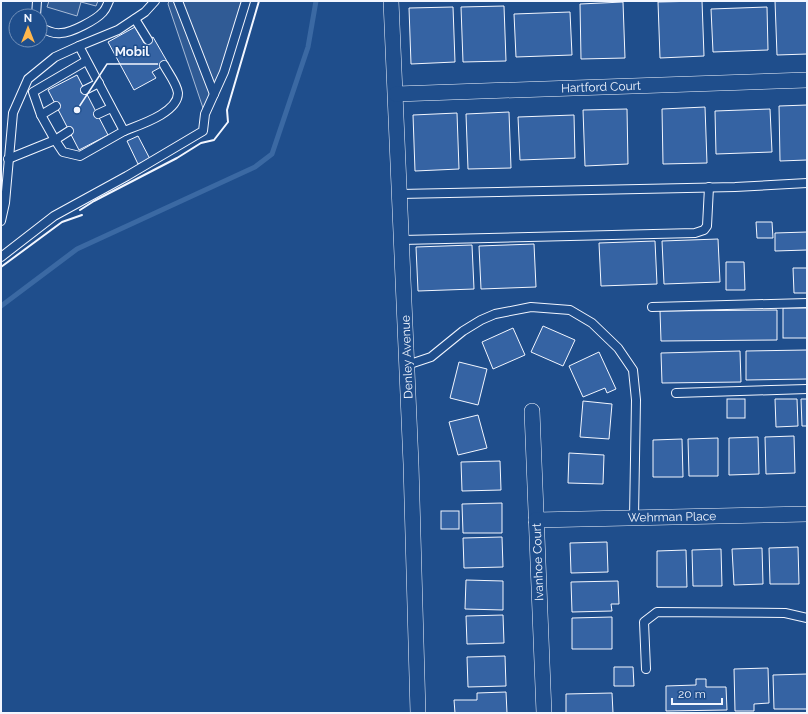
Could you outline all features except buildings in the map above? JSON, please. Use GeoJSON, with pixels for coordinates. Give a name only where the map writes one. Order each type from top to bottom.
{"type":"FeatureCollection","features":[{"type":"Feature","properties":{"kind":"street","name":"Denley Avenue"},"geometry":{"type":"LineString","coordinates":[[391,1],[407,365],[418,713]]}},
{"type":"Feature","properties":{"kind":"street","name":"Hartford Court"},"geometry":{"type":"LineString","coordinates":[[396,94],[807,80]]}},
{"type":"Feature","properties":{"kind":"street","name":"Ivanhoe Court"},"geometry":{"type":"LineString","coordinates":[[532,411],[544,713]]}},
{"type":"Feature","properties":{"kind":"street","name":"Wehrman Place"},"geometry":{"type":"LineString","coordinates":[[536,520],[807,514]]}},
{"type":"Feature","properties":{"kind":"lane"},"geometry":{"type":"LineString","coordinates":[[48,31],[60,34],[68,32],[102,14],[107,8],[109,1]]}},
{"type":"Feature","properties":{"kind":"lane"},"geometry":{"type":"LineString","coordinates":[[1,221],[5,203],[13,113],[28,79],[55,57],[118,30],[145,12],[155,1]]}},
{"type":"Feature","properties":{"kind":"lane"},"geometry":{"type":"LineString","coordinates":[[178,1],[214,94]]}},
{"type":"Feature","properties":{"kind":"lane"},"geometry":{"type":"LineString","coordinates":[[1,257],[54,216],[127,176],[203,131],[205,114],[224,72],[246,1]]}},
{"type":"Feature","properties":{"kind":"lane"},"geometry":{"type":"LineString","coordinates":[[135,19],[148,40]]}},
{"type":"Feature","properties":{"kind":"lane"},"geometry":{"type":"LineString","coordinates":[[79,46],[124,131]]}},
{"type":"Feature","properties":{"kind":"lane"},"geometry":{"type":"LineString","coordinates":[[86,61],[33,92],[42,115],[63,152],[80,156],[124,131],[157,117],[173,107],[177,100],[178,92],[175,83],[164,65]]}},
{"type":"Feature","properties":{"kind":"lane"},"geometry":{"type":"LineString","coordinates":[[85,90],[99,83]]}},
{"type":"Feature","properties":{"kind":"lane"},"geometry":{"type":"LineString","coordinates":[[42,115],[56,106]]}},
{"type":"Feature","properties":{"kind":"lane"},"geometry":{"type":"LineString","coordinates":[[98,114],[111,108]]}},
{"type":"Feature","properties":{"kind":"lane"},"geometry":{"type":"LineString","coordinates":[[8,159],[55,140],[69,131]]}},
{"type":"Feature","properties":{"kind":"lane"},"geometry":{"type":"LineString","coordinates":[[400,194],[709,188],[807,183]]}},
{"type":"Feature","properties":{"kind":"lane"},"geometry":{"type":"LineString","coordinates":[[402,240],[695,233],[704,230],[707,226],[709,188]]}},
{"type":"Feature","properties":{"kind":"lane"},"geometry":{"type":"LineString","coordinates":[[652,307],[807,303]]}},
{"type":"Feature","properties":{"kind":"lane"},"geometry":{"type":"LineString","coordinates":[[407,365],[431,357],[462,331],[495,314],[531,307],[570,310],[592,323],[618,348],[633,370],[636,400],[634,518]]}},
{"type":"Feature","properties":{"kind":"lane"},"geometry":{"type":"LineString","coordinates":[[676,393],[807,389]]}},
{"type":"Feature","properties":{"kind":"lane"},"geometry":{"type":"LineString","coordinates":[[646,669],[644,622],[657,612],[785,613],[807,618]]}},
{"type":"Feature","properties":{"kind":"shaded area"},"geometry":{"type":"Polygon","coordinates":[[[49,1],[98,1],[96,6],[81,2],[77,16],[47,7],[49,1]]]}},
{"type":"Feature","properties":{"kind":"shaded area"},"geometry":{"type":"Polygon","coordinates":[[[169,1],[246,1],[205,114],[168,4],[169,1]]]}},
{"type":"Feature","properties":{"kind":"waterway"},"geometry":{"type":"LineString","coordinates":[[1,306],[77,249],[255,167],[272,154],[308,47],[316,1]]}},
{"type":"Feature","properties":{"kind":"wall"},"geometry":{"type":"LineString","coordinates":[[80,210],[94,201],[177,158],[201,143],[214,140],[228,122],[227,110],[259,1]]}},
{"type":"Feature","properties":{"kind":"wall"},"geometry":{"type":"LineString","coordinates":[[1,267],[62,222],[82,215]]}},
{"type":"Feature","properties":{"kind":"place","name":"Mobil"},"geometry":{"type":"Point","coordinates":[77,110]}}]}
